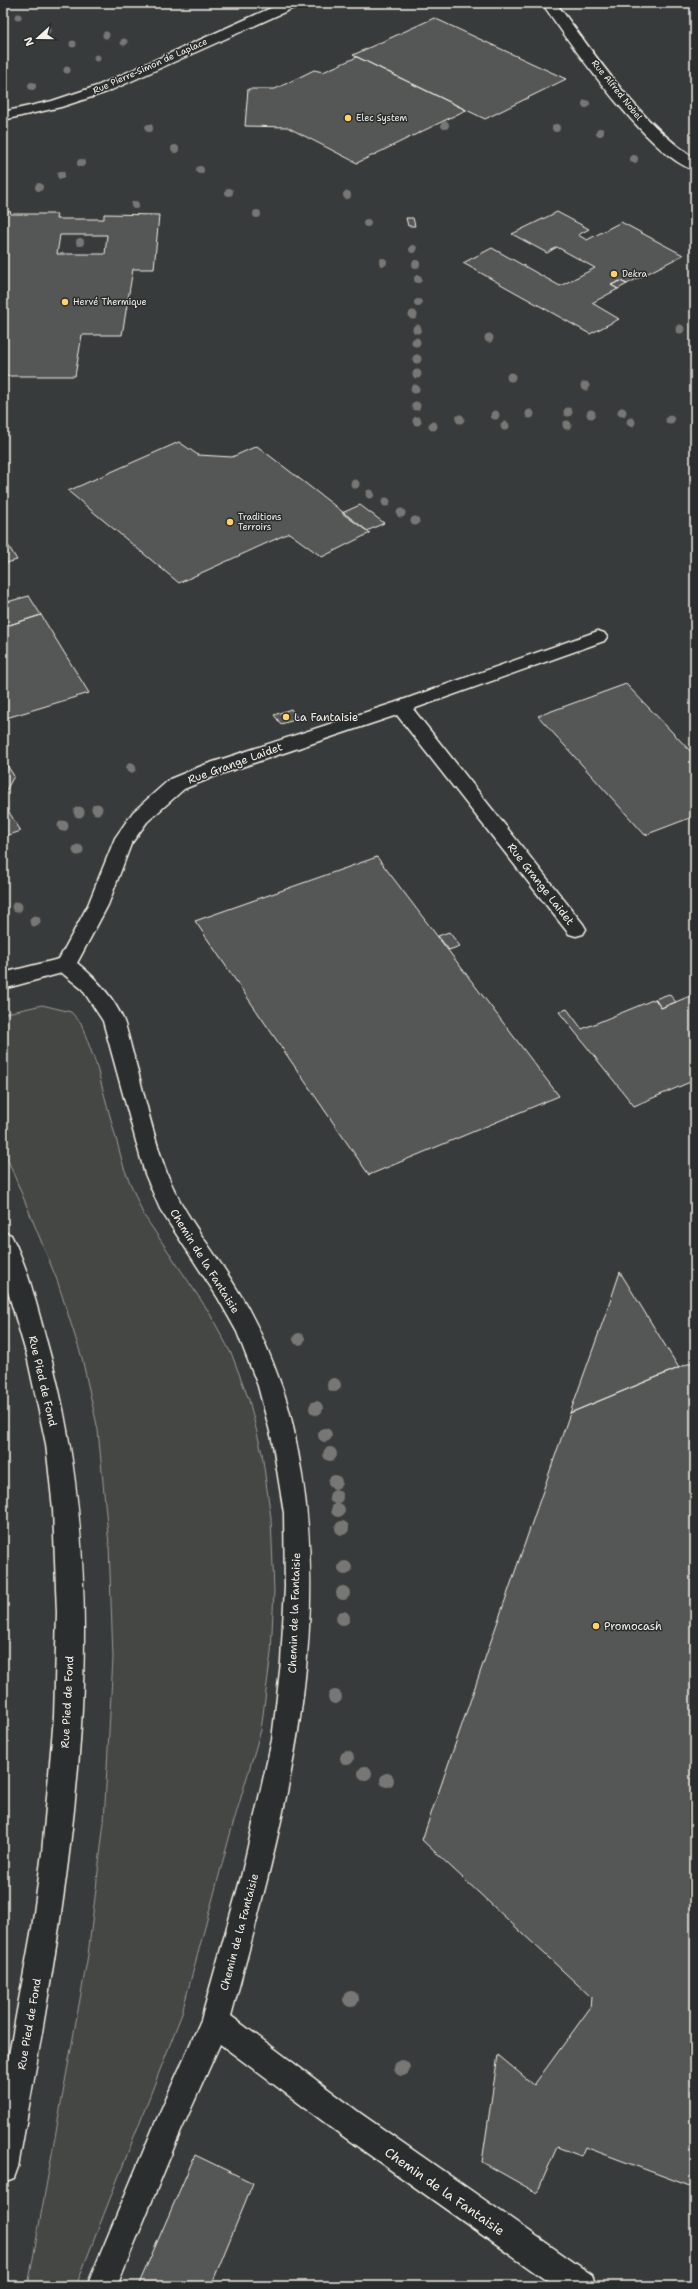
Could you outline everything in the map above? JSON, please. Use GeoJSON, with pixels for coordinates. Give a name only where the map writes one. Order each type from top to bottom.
{"type":"FeatureCollection","features":[{"type":"Feature","properties":{"kind":"street","name":"Rue Pierre-Simon de Laplace"},"geometry":{"type":"LineString","coordinates":[[3,116],[56,104],[102,89],[293,3]]}},
{"type":"Feature","properties":{"kind":"street","name":"Rue Alfred Nobel"},"geometry":{"type":"LineString","coordinates":[[549,3],[605,78],[658,139],[695,166]]}},
{"type":"Feature","properties":{"kind":"street","name":"Rue Grange Laidet"},"geometry":{"type":"LineString","coordinates":[[66,965],[98,905],[122,843],[140,817],[177,784],[211,770],[401,707],[598,636]]}},
{"type":"Feature","properties":{"kind":"street","name":"Rue Grange Laidet"},"geometry":{"type":"LineString","coordinates":[[401,707],[576,929]]}},
{"type":"Feature","properties":{"kind":"street"},"geometry":{"type":"LineString","coordinates":[[3,981],[66,965]]}},
{"type":"Feature","properties":{"kind":"street","name":"Chemin de la Fantaisie"},"geometry":{"type":"LineString","coordinates":[[66,965],[89,984],[113,1020],[152,1160],[171,1209],[226,1291],[248,1330],[270,1386],[284,1439],[296,1513],[298,1588],[294,1662],[285,1740],[255,1877],[215,2022],[166,2131],[102,2286]]}},
{"type":"Feature","properties":{"kind":"street","name":"Rue Pied de Fond"},"geometry":{"type":"LineString","coordinates":[[3,1241],[20,1289],[51,1408],[62,1472],[69,1549],[70,1628],[61,1805],[54,1877],[43,1952],[3,2167]]}},
{"type":"Feature","properties":{"kind":"street","name":"Chemin de la Fantaisie"},"geometry":{"type":"LineString","coordinates":[[215,2022],[268,2064],[403,2163],[581,2286]]}},
{"type":"Feature","properties":{"kind":"shaded area"},"geometry":{"type":"Polygon","coordinates":[[[3,3],[695,3],[695,2286],[3,2286],[3,3]]]}},
{"type":"Feature","properties":{"kind":"shaded area"},"geometry":{"type":"Polygon","coordinates":[[[42,1005],[71,1012],[81,1023],[96,1064],[124,1168],[143,1214],[209,1312],[232,1355],[249,1400],[262,1453],[271,1518],[274,1591],[271,1653],[261,1730],[231,1831],[181,2016],[76,2286],[28,2286],[88,1955],[104,1822],[113,1658],[109,1545],[98,1430],[82,1358],[57,1280],[3,1148],[3,1014],[42,1005]]]}},
{"type":"Feature","properties":{"kind":"building"},"geometry":{"type":"Polygon","coordinates":[[[434,18],[566,79],[485,119],[353,55],[434,18]]]}},
{"type":"Feature","properties":{"kind":"building","name":"Elec System"},"geometry":{"type":"Polygon","coordinates":[[[357,57],[466,110],[357,163],[287,127],[245,126],[248,89],[275,89],[314,70],[323,72],[357,57]]]}},
{"type":"Feature","properties":{"kind":"building","name":"Hervé Thermique"},"geometry":{"type":"Polygon","coordinates":[[[10,211],[11,214],[57,214],[56,219],[104,219],[104,214],[159,215],[154,269],[133,269],[122,335],[82,335],[75,376],[3,376],[3,215],[10,211]],[[60,235],[57,254],[105,254],[107,235],[60,235]]]}},
{"type":"Feature","properties":{"kind":"building","name":"Dekra"},"geometry":{"type":"Polygon","coordinates":[[[557,212],[589,229],[578,235],[587,240],[621,222],[683,255],[627,284],[620,281],[611,285],[618,289],[592,303],[619,319],[590,334],[463,263],[492,248],[560,286],[595,268],[557,247],[547,253],[512,234],[557,212]]]}},
{"type":"Feature","properties":{"kind":"building"},"geometry":{"type":"Polygon","coordinates":[[[406,218],[413,218],[415,226],[408,226],[406,218]]]}},
{"type":"Feature","properties":{"kind":"building"},"geometry":{"type":"Polygon","coordinates":[[[620,281],[627,284],[618,289],[611,285],[620,281]]]}},
{"type":"Feature","properties":{"kind":"building","name":"Traditions Terroirs"},"geometry":{"type":"Polygon","coordinates":[[[179,442],[198,455],[232,457],[257,446],[370,533],[322,557],[289,533],[179,583],[68,491],[179,442]]]}},
{"type":"Feature","properties":{"kind":"building"},"geometry":{"type":"Polygon","coordinates":[[[360,505],[384,523],[367,531],[342,513],[360,505]]]}},
{"type":"Feature","properties":{"kind":"building"},"geometry":{"type":"Polygon","coordinates":[[[3,537],[17,560],[3,564],[3,537]]]}},
{"type":"Feature","properties":{"kind":"building"},"geometry":{"type":"Polygon","coordinates":[[[29,596],[41,615],[3,627],[3,603],[29,596]]]}},
{"type":"Feature","properties":{"kind":"building"},"geometry":{"type":"Polygon","coordinates":[[[41,615],[89,693],[3,719],[3,627],[41,615]]]}},
{"type":"Feature","properties":{"kind":"building"},"geometry":{"type":"Polygon","coordinates":[[[626,684],[695,756],[695,816],[645,835],[538,716],[626,684]]]}},
{"type":"Feature","properties":{"kind":"building","name":"La Fantaisie"},"geometry":{"type":"Polygon","coordinates":[[[291,709],[298,719],[281,724],[274,715],[291,709]]]}},
{"type":"Feature","properties":{"kind":"building"},"geometry":{"type":"Polygon","coordinates":[[[3,759],[14,776],[3,796],[3,759]]]}},
{"type":"Feature","properties":{"kind":"building"},"geometry":{"type":"Polygon","coordinates":[[[3,803],[21,831],[3,837],[3,803]]]}},
{"type":"Feature","properties":{"kind":"building"},"geometry":{"type":"Polygon","coordinates":[[[377,857],[559,1096],[369,1175],[195,921],[377,857]]]}},
{"type":"Feature","properties":{"kind":"building"},"geometry":{"type":"Polygon","coordinates":[[[449,932],[460,946],[449,950],[438,936],[449,932]]]}},
{"type":"Feature","properties":{"kind":"building"},"geometry":{"type":"Polygon","coordinates":[[[669,994],[676,1002],[661,1008],[655,999],[669,994]]]}},
{"type":"Feature","properties":{"kind":"building"},"geometry":{"type":"Polygon","coordinates":[[[695,994],[695,1080],[634,1106],[559,1012],[567,1009],[582,1029],[655,999],[661,1008],[695,994]]]}},
{"type":"Feature","properties":{"kind":"building"},"geometry":{"type":"Polygon","coordinates":[[[620,1272],[679,1368],[570,1413],[611,1299],[620,1272]]]}},
{"type":"Feature","properties":{"kind":"building","name":"Promocash"},"geometry":{"type":"Polygon","coordinates":[[[695,1361],[695,2188],[585,2147],[581,2156],[557,2147],[537,2193],[482,2162],[498,2055],[534,2085],[590,2008],[591,1997],[422,1840],[570,1413],[695,1361]]]}},
{"type":"Feature","properties":{"kind":"building"},"geometry":{"type":"Polygon","coordinates":[[[195,2155],[253,2183],[211,2286],[138,2286],[195,2155]]]}},
{"type":"Feature","properties":{"kind":"place","name":"Elec System"},"geometry":{"type":"Point","coordinates":[348,118]}},
{"type":"Feature","properties":{"kind":"place","name":"Dekra"},"geometry":{"type":"Point","coordinates":[614,274]}},
{"type":"Feature","properties":{"kind":"place","name":"Hervé Thermique"},"geometry":{"type":"Point","coordinates":[65,302]}},
{"type":"Feature","properties":{"kind":"place","name":"Traditions Terroirs"},"geometry":{"type":"Point","coordinates":[230,522]}},
{"type":"Feature","properties":{"kind":"place","name":"La Fantaisie"},"geometry":{"type":"Point","coordinates":[286,717]}},
{"type":"Feature","properties":{"kind":"place","name":"Promocash"},"geometry":{"type":"Point","coordinates":[596,1626]}}]}
